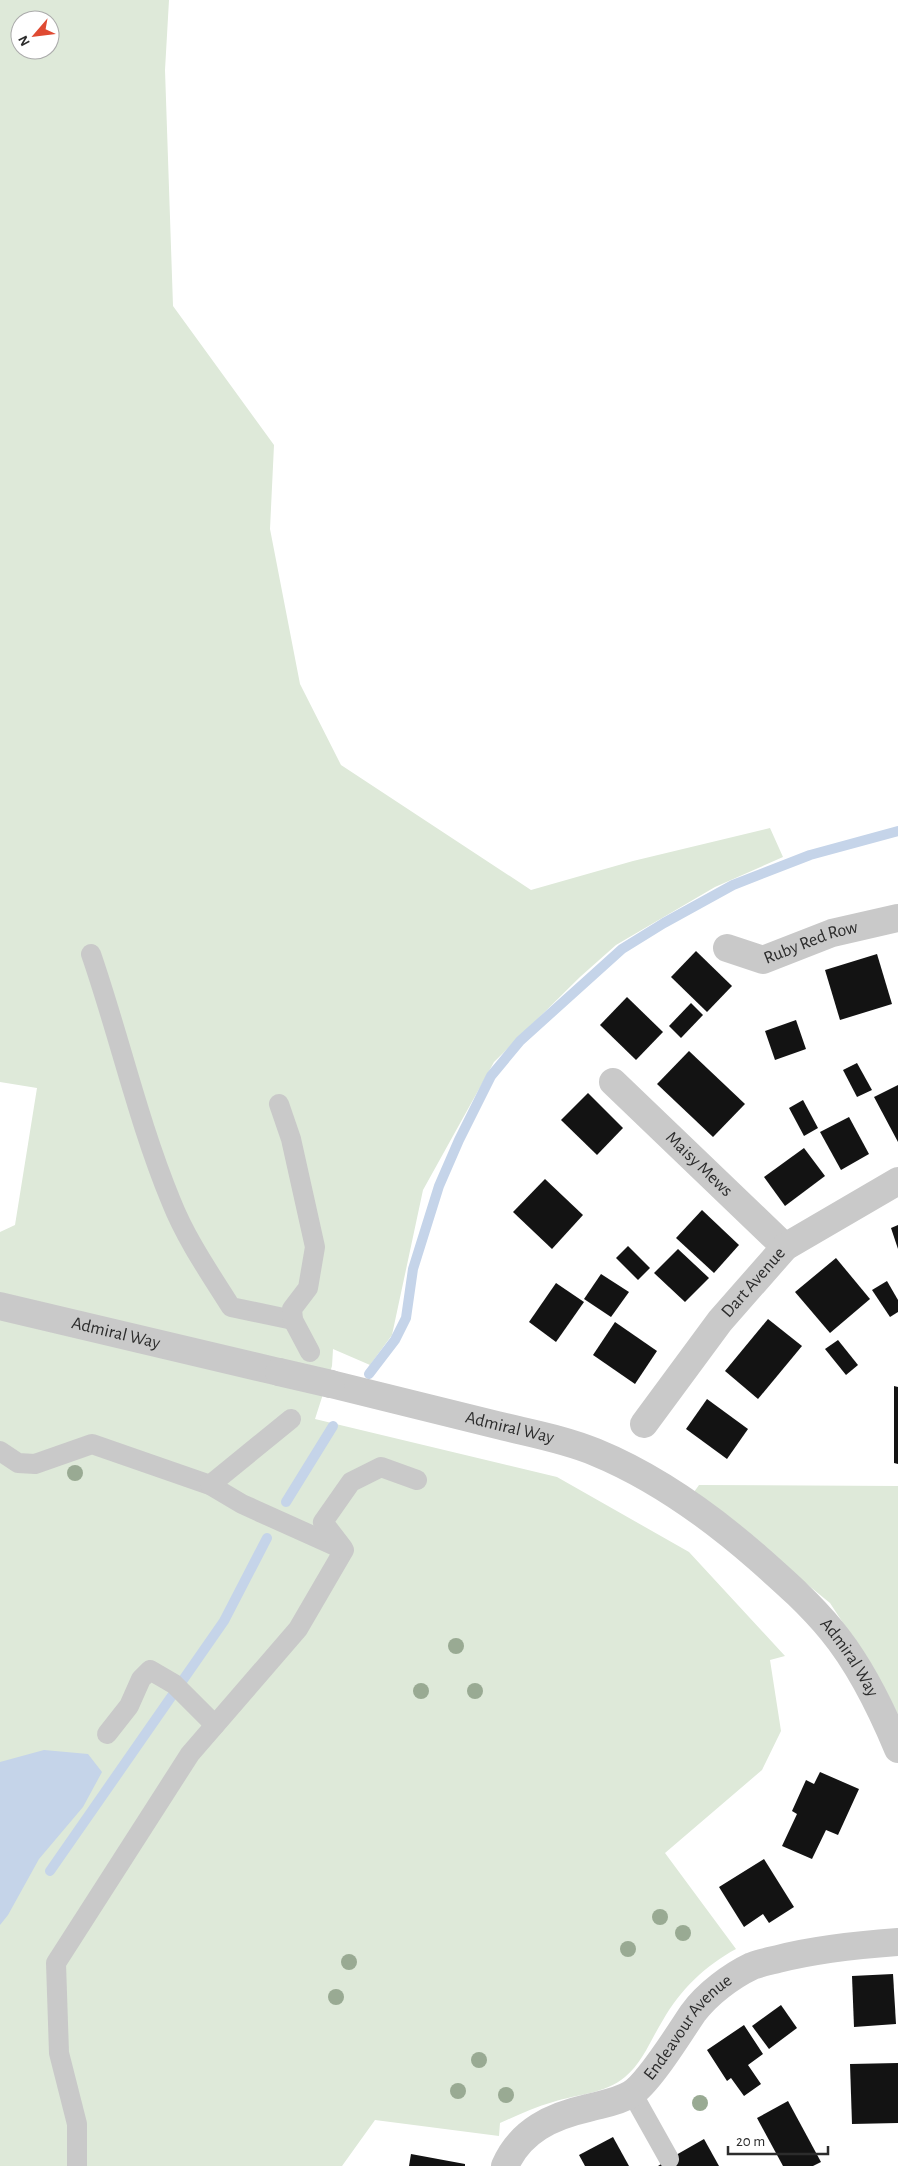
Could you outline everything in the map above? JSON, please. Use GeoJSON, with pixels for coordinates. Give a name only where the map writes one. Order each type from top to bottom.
{"type":"FeatureCollection","features":[{"type":"Feature","properties":{"kind":"street","name":"Ruby Red Row"},"geometry":{"type":"LineString","coordinates":[[727,948],[763,960],[832,933],[898,919]]}},
{"type":"Feature","properties":{"kind":"street","name":"Maisy Mews"},"geometry":{"type":"LineString","coordinates":[[613,1082],[785,1247]]}},
{"type":"Feature","properties":{"kind":"street","name":"Dart Avenue"},"geometry":{"type":"LineString","coordinates":[[644,1424],[720,1321],[785,1247],[898,1181]]}},
{"type":"Feature","properties":{"kind":"street","name":"Admiral Way"},"geometry":{"type":"LineString","coordinates":[[0,1306],[331,1384],[545,1437],[594,1451],[636,1470],[687,1502],[731,1535],[799,1594],[833,1632],[859,1671],[885,1718],[898,1749]]}},
{"type":"Feature","properties":{"kind":"street","name":"Endeavour Avenue"},"geometry":{"type":"LineString","coordinates":[[505,2166],[512,2151],[524,2137],[544,2123],[574,2111],[621,2099],[632,2093],[649,2075],[697,2008],[728,1980],[754,1966],[788,1957],[850,1946],[898,1942]]}},
{"type":"Feature","properties":{"kind":"lane"},"geometry":{"type":"LineString","coordinates":[[91,954],[153,1154],[171,1202],[192,1245],[231,1307],[293,1320]]}},
{"type":"Feature","properties":{"kind":"lane"},"geometry":{"type":"LineString","coordinates":[[279,1104],[291,1139],[315,1247],[308,1288],[292,1309],[293,1320],[310,1352]]}},
{"type":"Feature","properties":{"kind":"lane"},"geometry":{"type":"LineString","coordinates":[[210,1485],[291,1419]]}},
{"type":"Feature","properties":{"kind":"lane"},"geometry":{"type":"LineString","coordinates":[[1,1453],[18,1463],[35,1464],[92,1444],[210,1485],[242,1504],[344,1550]]}},
{"type":"Feature","properties":{"kind":"lane"},"geometry":{"type":"LineString","coordinates":[[344,1550],[323,1522],[351,1482],[381,1467],[416,1480]]}},
{"type":"Feature","properties":{"kind":"lane"},"geometry":{"type":"LineString","coordinates":[[77,2166],[77,2124],[59,2053],[56,1963],[190,1754],[298,1629],[344,1550]]}},
{"type":"Feature","properties":{"kind":"lane"},"geometry":{"type":"LineString","coordinates":[[107,1734],[128,1706],[141,1679],[150,1670],[174,1684],[215,1725]]}},
{"type":"Feature","properties":{"kind":"lane"},"geometry":{"type":"LineString","coordinates":[[632,2093],[669,2160]]}},
{"type":"Feature","properties":{"kind":"green space"},"geometry":{"type":"Polygon","coordinates":[[[0,0],[169,0],[165,70],[173,306],[274,445],[270,529],[300,684],[341,765],[531,890],[633,861],[770,828],[783,857],[715,887],[616,945],[580,977],[494,1062],[423,1190],[392,1335],[370,1365],[333,1349],[332,1366],[315,1419],[557,1477],[689,1552],[785,1656],[770,1660],[781,1731],[762,1770],[665,1853],[736,1949],[704,1971],[677,1998],[637,2064],[617,2083],[600,2090],[562,2099],[526,2111],[500,2123],[499,2136],[375,2120],[342,2166],[0,2166],[0,1232],[15,1225],[37,1088],[0,1082],[0,0]]]}},
{"type":"Feature","properties":{"kind":"green space"},"geometry":{"type":"Polygon","coordinates":[[[699,1485],[898,1486],[898,1714],[879,1678],[830,1603],[694,1492],[699,1485]]]}},
{"type":"Feature","properties":{"kind":"water"},"geometry":{"type":"Polygon","coordinates":[[[44,1750],[88,1754],[102,1772],[83,1807],[39,1859],[8,1915],[0,1925],[0,1762],[44,1750]]]}},
{"type":"Feature","properties":{"kind":"building"},"geometry":{"type":"Polygon","coordinates":[[[696,951],[732,986],[707,1012],[671,977],[696,951]]]}},
{"type":"Feature","properties":{"kind":"building"},"geometry":{"type":"Polygon","coordinates":[[[877,954],[892,1004],[840,1020],[825,970],[877,954]]]}},
{"type":"Feature","properties":{"kind":"building"},"geometry":{"type":"Polygon","coordinates":[[[627,997],[663,1032],[636,1060],[600,1025],[627,997]]]}},
{"type":"Feature","properties":{"kind":"building"},"geometry":{"type":"Polygon","coordinates":[[[691,1003],[703,1015],[681,1038],[669,1026],[691,1003]]]}},
{"type":"Feature","properties":{"kind":"building"},"geometry":{"type":"Polygon","coordinates":[[[796,1020],[806,1049],[775,1060],[765,1031],[796,1020]]]}},
{"type":"Feature","properties":{"kind":"building"},"geometry":{"type":"Polygon","coordinates":[[[689,1051],[745,1104],[713,1137],[657,1084],[689,1051]]]}},
{"type":"Feature","properties":{"kind":"building"},"geometry":{"type":"Polygon","coordinates":[[[857,1063],[872,1090],[857,1097],[843,1070],[857,1063]]]}},
{"type":"Feature","properties":{"kind":"building"},"geometry":{"type":"Polygon","coordinates":[[[898,1085],[898,1142],[874,1097],[898,1085]]]}},
{"type":"Feature","properties":{"kind":"building"},"geometry":{"type":"Polygon","coordinates":[[[588,1093],[623,1128],[597,1155],[561,1120],[588,1093]]]}},
{"type":"Feature","properties":{"kind":"building"},"geometry":{"type":"Polygon","coordinates":[[[803,1100],[818,1128],[804,1136],[789,1108],[803,1100]]]}},
{"type":"Feature","properties":{"kind":"building"},"geometry":{"type":"Polygon","coordinates":[[[849,1117],[869,1154],[841,1170],[820,1132],[849,1117]]]}},
{"type":"Feature","properties":{"kind":"building"},"geometry":{"type":"Polygon","coordinates":[[[804,1148],[825,1176],[785,1206],[764,1177],[804,1148]]]}},
{"type":"Feature","properties":{"kind":"building"},"geometry":{"type":"Polygon","coordinates":[[[545,1179],[583,1215],[552,1249],[513,1212],[545,1179]]]}},
{"type":"Feature","properties":{"kind":"building"},"geometry":{"type":"Polygon","coordinates":[[[702,1210],[739,1245],[714,1273],[676,1238],[702,1210]]]}},
{"type":"Feature","properties":{"kind":"building"},"geometry":{"type":"Polygon","coordinates":[[[898,1225],[898,1249],[891,1228],[898,1225]]]}},
{"type":"Feature","properties":{"kind":"building"},"geometry":{"type":"Polygon","coordinates":[[[628,1246],[650,1268],[638,1280],[616,1258],[628,1246]]]}},
{"type":"Feature","properties":{"kind":"building"},"geometry":{"type":"Polygon","coordinates":[[[678,1249],[709,1278],[685,1302],[654,1273],[678,1249]]]}},
{"type":"Feature","properties":{"kind":"building"},"geometry":{"type":"Polygon","coordinates":[[[836,1258],[870,1299],[830,1333],[795,1292],[836,1258]]]}},
{"type":"Feature","properties":{"kind":"building"},"geometry":{"type":"Polygon","coordinates":[[[601,1274],[629,1292],[611,1317],[584,1299],[601,1274]]]}},
{"type":"Feature","properties":{"kind":"building"},"geometry":{"type":"Polygon","coordinates":[[[887,1281],[898,1300],[898,1312],[890,1317],[872,1290],[887,1281]]]}},
{"type":"Feature","properties":{"kind":"building"},"geometry":{"type":"Polygon","coordinates":[[[556,1283],[584,1302],[556,1342],[529,1322],[556,1283]]]}},
{"type":"Feature","properties":{"kind":"building"},"geometry":{"type":"Polygon","coordinates":[[[768,1319],[802,1346],[758,1399],[725,1371],[768,1319]]]}},
{"type":"Feature","properties":{"kind":"building"},"geometry":{"type":"Polygon","coordinates":[[[615,1322],[657,1351],[635,1384],[593,1355],[615,1322]]]}},
{"type":"Feature","properties":{"kind":"building"},"geometry":{"type":"Polygon","coordinates":[[[838,1340],[858,1365],[846,1375],[825,1349],[838,1340]]]}},
{"type":"Feature","properties":{"kind":"building"},"geometry":{"type":"Polygon","coordinates":[[[894,1386],[898,1387],[898,1464],[894,1463],[894,1386]]]}},
{"type":"Feature","properties":{"kind":"building"},"geometry":{"type":"Polygon","coordinates":[[[707,1399],[748,1429],[727,1459],[686,1429],[707,1399]]]}},
{"type":"Feature","properties":{"kind":"building"},"geometry":{"type":"Polygon","coordinates":[[[820,1772],[859,1789],[838,1835],[826,1830],[812,1859],[782,1846],[797,1814],[792,1811],[806,1780],[814,1784],[820,1772]]]}},
{"type":"Feature","properties":{"kind":"building"},"geometry":{"type":"Polygon","coordinates":[[[764,1859],[794,1907],[769,1923],[763,1914],[744,1927],[719,1887],[764,1859]]]}},
{"type":"Feature","properties":{"kind":"building"},"geometry":{"type":"Polygon","coordinates":[[[893,1974],[896,2024],[854,2027],[852,1976],[893,1974]]]}},
{"type":"Feature","properties":{"kind":"building"},"geometry":{"type":"Polygon","coordinates":[[[781,2005],[797,2028],[769,2049],[752,2026],[781,2005]]]}},
{"type":"Feature","properties":{"kind":"building"},"geometry":{"type":"Polygon","coordinates":[[[744,2025],[763,2054],[748,2065],[761,2084],[744,2096],[731,2078],[727,2081],[707,2050],[744,2025]]]}},
{"type":"Feature","properties":{"kind":"building"},"geometry":{"type":"Polygon","coordinates":[[[898,2063],[898,2123],[852,2124],[850,2064],[898,2063]]]}},
{"type":"Feature","properties":{"kind":"building"},"geometry":{"type":"Polygon","coordinates":[[[788,2101],[821,2162],[813,2166],[783,2166],[757,2118],[788,2101]]]}},
{"type":"Feature","properties":{"kind":"building"},"geometry":{"type":"Polygon","coordinates":[[[613,2137],[629,2166],[585,2166],[579,2155],[613,2137]]]}},
{"type":"Feature","properties":{"kind":"building"},"geometry":{"type":"Polygon","coordinates":[[[704,2139],[719,2166],[658,2166],[669,2159],[704,2139]]]}},
{"type":"Feature","properties":{"kind":"building"},"geometry":{"type":"Polygon","coordinates":[[[411,2154],[465,2164],[465,2166],[409,2166],[411,2154]]]}},
{"type":"Feature","properties":{"kind":"waterway"},"geometry":{"type":"LineString","coordinates":[[369,1374],[395,1340],[406,1318],[413,1269],[439,1186],[459,1140],[491,1076],[520,1041],[622,949],[664,923],[733,885],[810,855],[898,831]]}},
{"type":"Feature","properties":{"kind":"waterway"},"geometry":{"type":"LineString","coordinates":[[286,1502],[333,1426]]}},
{"type":"Feature","properties":{"kind":"waterway"},"geometry":{"type":"LineString","coordinates":[[50,1871],[224,1621],[267,1538]]}}]}
